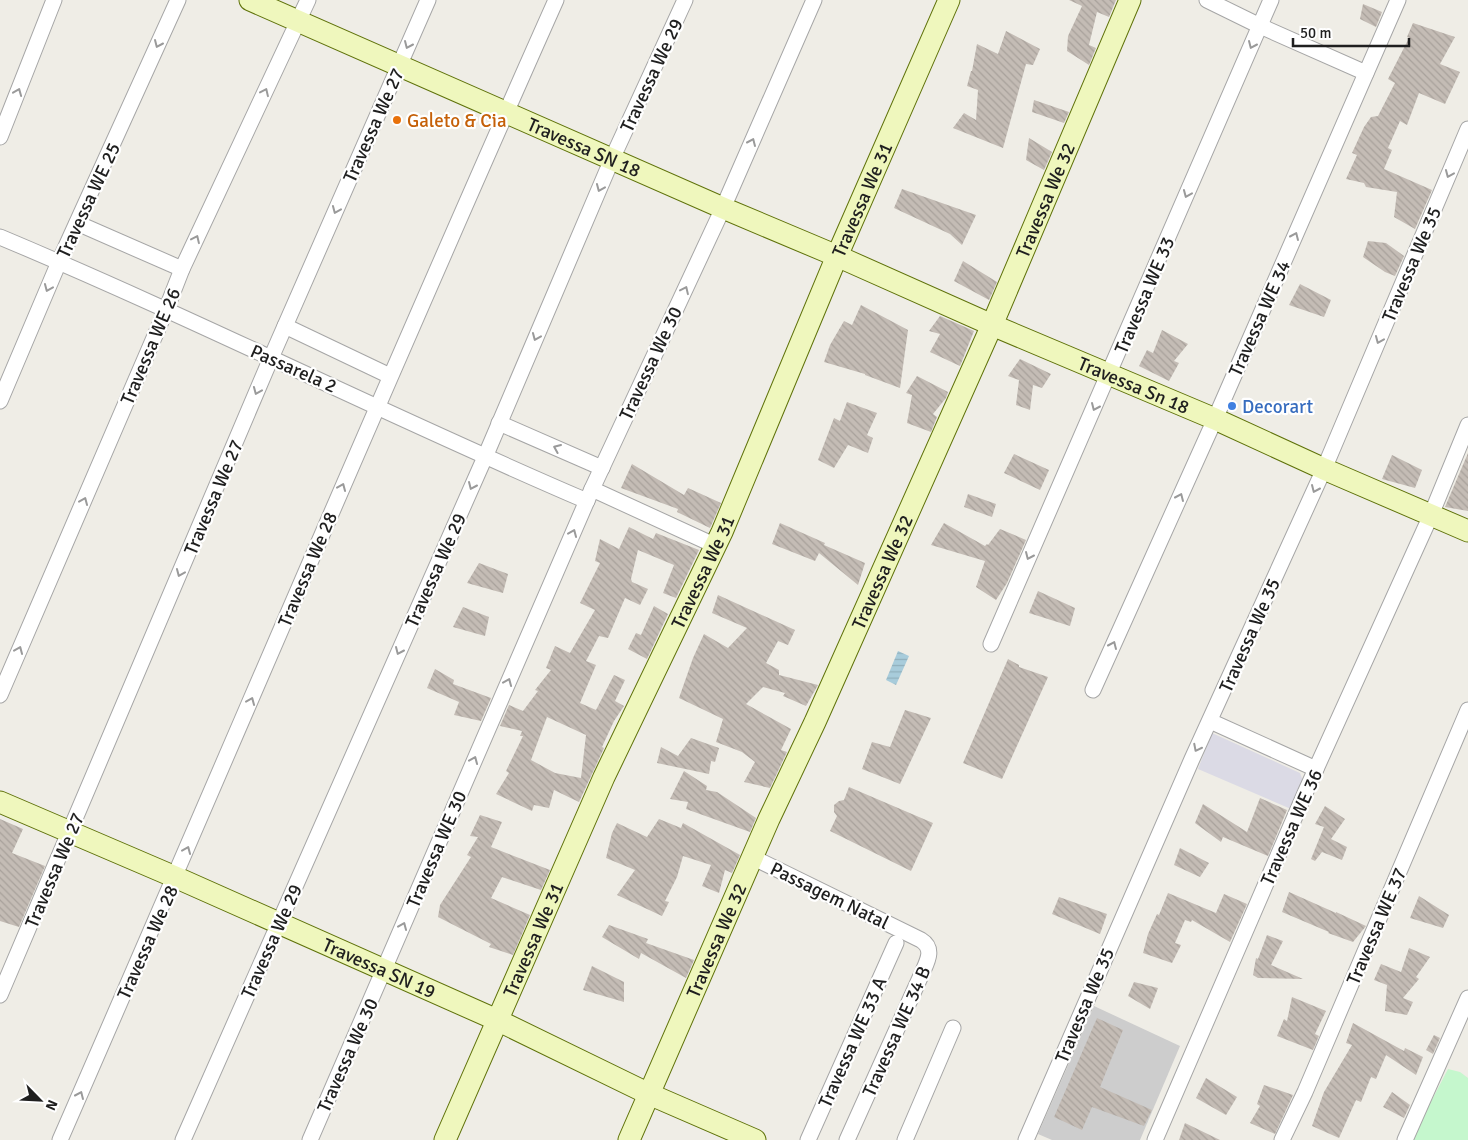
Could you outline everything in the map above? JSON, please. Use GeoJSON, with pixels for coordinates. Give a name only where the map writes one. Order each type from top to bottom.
{"type":"FeatureCollection","features":[{"type":"Feature","properties":{"kind":"street"},"geometry":{"type":"LineString","coordinates":[[0,137],[54,0]]}},
{"type":"Feature","properties":{"kind":"street","name":"Travessa WE 25"},"geometry":{"type":"LineString","coordinates":[[0,401],[59,262],[178,0]]}},
{"type":"Feature","properties":{"kind":"street","name":"Travessa SN 18"},"geometry":{"type":"LineString","coordinates":[[250,0],[723,208],[837,256]]}},
{"type":"Feature","properties":{"kind":"street","name":"Travessa WE 26"},"geometry":{"type":"LineString","coordinates":[[0,695],[182,269],[308,0]]}},
{"type":"Feature","properties":{"kind":"street","name":"Travessa We 27"},"geometry":{"type":"LineString","coordinates":[[0,995],[71,832],[271,358],[428,0]]}},
{"type":"Feature","properties":{"kind":"street","name":"Travessa We 28"},"geometry":{"type":"LineString","coordinates":[[60,1140],[390,376],[556,0]]}},
{"type":"Feature","properties":{"kind":"street","name":"Travessa We 29"},"geometry":{"type":"LineString","coordinates":[[183,1140],[485,457],[612,159],[685,0]]}},
{"type":"Feature","properties":{"kind":"street","name":"Travessa We 30"},"geometry":{"type":"LineString","coordinates":[[489,727],[589,495],[723,208],[814,0]]}},
{"type":"Feature","properties":{"kind":"street","name":"Travessa We 31"},"geometry":{"type":"LineString","coordinates":[[445,1140],[604,777],[726,523],[837,256],[949,0]]}},
{"type":"Feature","properties":{"kind":"street","name":"Travessa We 32"},"geometry":{"type":"LineString","coordinates":[[629,1140],[770,819],[992,325],[1130,0]]}},
{"type":"Feature","properties":{"kind":"street"},"geometry":{"type":"LineString","coordinates":[[1207,0],[1260,26],[1366,73]]}},
{"type":"Feature","properties":{"kind":"street","name":"Travessa WE 33"},"geometry":{"type":"LineString","coordinates":[[991,644],[1271,0]]}},
{"type":"Feature","properties":{"kind":"street","name":"Travessa WE 34"},"geometry":{"type":"LineString","coordinates":[[1093,690],[1215,419],[1398,0]]}},
{"type":"Feature","properties":{"kind":"street","name":"Travessa We 35"},"geometry":{"type":"LineString","coordinates":[[1026,1140],[1132,894],[1324,469],[1468,129]]}},
{"type":"Feature","properties":{"kind":"street"},"geometry":{"type":"LineString","coordinates":[[78,223],[182,269]]}},
{"type":"Feature","properties":{"kind":"street","name":"Passarela 2"},"geometry":{"type":"LineString","coordinates":[[0,237],[166,310],[485,457],[589,495],[714,545]]}},
{"type":"Feature","properties":{"kind":"street","name":"Travessa Sn 18"},"geometry":{"type":"LineString","coordinates":[[837,256],[992,325],[1215,419],[1324,469],[1468,531]]}},
{"type":"Feature","properties":{"kind":"street"},"geometry":{"type":"LineString","coordinates":[[285,326],[390,376]]}},
{"type":"Feature","properties":{"kind":"street"},"geometry":{"type":"LineString","coordinates":[[499,423],[602,468]]}},
{"type":"Feature","properties":{"kind":"street"},"geometry":{"type":"LineString","coordinates":[[1431,514],[1468,425]]}},
{"type":"Feature","properties":{"kind":"street","name":"Travessa WE 36"},"geometry":{"type":"LineString","coordinates":[[1155,1140],[1316,769],[1431,514]]}},
{"type":"Feature","properties":{"kind":"street","name":"Travessa WE 37"},"geometry":{"type":"LineString","coordinates":[[1282,1140],[1305,1092],[1468,710]]}},
{"type":"Feature","properties":{"kind":"street"},"geometry":{"type":"LineString","coordinates":[[1210,721],[1316,769]]}},
{"type":"Feature","properties":{"kind":"street","name":"Travessa WE 30"},"geometry":{"type":"LineString","coordinates":[[384,970],[489,727]]}},
{"type":"Feature","properties":{"kind":"street","name":"Travessa SN 19"},"geometry":{"type":"LineString","coordinates":[[0,802],[175,877],[497,1020],[650,1094],[754,1140]]}},
{"type":"Feature","properties":{"kind":"street","name":"Passagem Natal"},"geometry":{"type":"LineString","coordinates":[[754,858],[901,938]]}},
{"type":"Feature","properties":{"kind":"street","name":"Travessa WE 33 A"},"geometry":{"type":"LineString","coordinates":[[808,1140],[901,938]]}},
{"type":"Feature","properties":{"kind":"street","name":"Travessa WE 34 B"},"geometry":{"type":"LineString","coordinates":[[847,1140],[929,956],[926,943],[901,938]]}},
{"type":"Feature","properties":{"kind":"street","name":"Travessa We 30"},"geometry":{"type":"LineString","coordinates":[[310,1140],[384,970]]}},
{"type":"Feature","properties":{"kind":"street"},"geometry":{"type":"LineString","coordinates":[[1404,1140],[1468,998]]}},
{"type":"Feature","properties":{"kind":"street"},"geometry":{"type":"LineString","coordinates":[[905,1140],[953,1028]]}},
{"type":"Feature","properties":{"kind":"shaded area"},"geometry":{"type":"Polygon","coordinates":[[[1212,733],[1300,773],[1303,781],[1291,809],[1198,769],[1212,733]]]}},
{"type":"Feature","properties":{"kind":"shaded area"},"geometry":{"type":"Polygon","coordinates":[[[1094,1006],[1180,1046],[1140,1140],[1052,1140],[1038,1134],[1094,1006]]]}},
{"type":"Feature","properties":{"kind":"green space"},"geometry":{"type":"Polygon","coordinates":[[[1448,1069],[1460,1072],[1468,1078],[1468,1140],[1411,1140],[1448,1069]]]}},
{"type":"Feature","properties":{"kind":"water"},"geometry":{"type":"Polygon","coordinates":[[[898,651],[909,656],[896,685],[886,680],[898,651]]]}},
{"type":"Feature","properties":{"kind":"building"},"geometry":{"type":"Polygon","coordinates":[[[1069,0],[1116,0],[1109,17],[1097,12],[1089,45],[1096,48],[1089,65],[1067,51],[1068,36],[1082,6],[1069,0]]]}},
{"type":"Feature","properties":{"kind":"building"},"geometry":{"type":"Polygon","coordinates":[[[1363,4],[1382,12],[1376,27],[1360,19],[1363,4]]]}},
{"type":"Feature","properties":{"kind":"building"},"geometry":{"type":"Polygon","coordinates":[[[1413,23],[1455,37],[1440,64],[1460,72],[1445,104],[1419,93],[1407,125],[1400,121],[1388,148],[1392,150],[1384,169],[1432,190],[1415,229],[1394,217],[1397,192],[1366,187],[1364,183],[1346,179],[1357,155],[1352,153],[1364,127],[1371,117],[1378,116],[1395,83],[1388,79],[1409,38],[1407,37],[1413,23]]]}},
{"type":"Feature","properties":{"kind":"building"},"geometry":{"type":"Polygon","coordinates":[[[1006,31],[1040,49],[1033,65],[1026,64],[1003,148],[953,128],[964,113],[976,120],[978,90],[967,86],[977,44],[998,54],[1006,31]]]}},
{"type":"Feature","properties":{"kind":"building"},"geometry":{"type":"Polygon","coordinates":[[[1034,100],[1069,112],[1064,123],[1032,112],[1034,100]]]}},
{"type":"Feature","properties":{"kind":"building"},"geometry":{"type":"Polygon","coordinates":[[[1029,138],[1052,152],[1044,170],[1026,160],[1029,138]]]}},
{"type":"Feature","properties":{"kind":"building"},"geometry":{"type":"Polygon","coordinates":[[[902,189],[976,215],[962,245],[950,234],[894,208],[902,189]]]}},
{"type":"Feature","properties":{"kind":"building"},"geometry":{"type":"Polygon","coordinates":[[[1368,241],[1386,243],[1404,256],[1395,276],[1385,272],[1363,257],[1368,241]]]}},
{"type":"Feature","properties":{"kind":"building"},"geometry":{"type":"Polygon","coordinates":[[[963,261],[997,282],[989,300],[954,281],[963,261]]]}},
{"type":"Feature","properties":{"kind":"building"},"geometry":{"type":"Polygon","coordinates":[[[1300,284],[1331,300],[1324,317],[1289,305],[1300,284]]]}},
{"type":"Feature","properties":{"kind":"building"},"geometry":{"type":"Polygon","coordinates":[[[861,305],[908,330],[900,388],[865,374],[824,362],[830,345],[844,321],[852,325],[861,305]]]}},
{"type":"Feature","properties":{"kind":"building"},"geometry":{"type":"Polygon","coordinates":[[[940,316],[974,331],[960,366],[930,352],[940,334],[929,331],[940,316]]]}},
{"type":"Feature","properties":{"kind":"building"},"geometry":{"type":"Polygon","coordinates":[[[1162,330],[1188,344],[1174,361],[1179,363],[1169,381],[1139,366],[1147,350],[1153,353],[1162,330]]]}},
{"type":"Feature","properties":{"kind":"building"},"geometry":{"type":"Polygon","coordinates":[[[1020,359],[1051,374],[1042,388],[1033,385],[1030,410],[1016,405],[1019,380],[1008,376],[1020,359]]]}},
{"type":"Feature","properties":{"kind":"building"},"geometry":{"type":"Polygon","coordinates":[[[917,376],[948,392],[946,398],[933,414],[937,417],[931,432],[907,423],[912,395],[906,393],[917,376]]]}},
{"type":"Feature","properties":{"kind":"building"},"geometry":{"type":"Polygon","coordinates":[[[847,402],[877,413],[867,435],[873,438],[868,453],[848,445],[834,468],[818,460],[834,418],[840,421],[847,402]]]}},
{"type":"Feature","properties":{"kind":"building"},"geometry":{"type":"Polygon","coordinates":[[[1468,453],[1468,511],[1445,507],[1468,453]]]}},
{"type":"Feature","properties":{"kind":"building"},"geometry":{"type":"Polygon","coordinates":[[[1014,454],[1049,470],[1040,490],[1004,473],[1014,454]]]}},
{"type":"Feature","properties":{"kind":"building"},"geometry":{"type":"Polygon","coordinates":[[[1392,455],[1422,470],[1415,488],[1382,479],[1392,455]]]}},
{"type":"Feature","properties":{"kind":"building"},"geometry":{"type":"Polygon","coordinates":[[[632,464],[684,495],[688,488],[721,503],[710,528],[677,512],[678,509],[621,488],[632,464]]]}},
{"type":"Feature","properties":{"kind":"building"},"geometry":{"type":"Polygon","coordinates":[[[968,494],[996,504],[992,517],[964,507],[968,494]]]}},
{"type":"Feature","properties":{"kind":"building"},"geometry":{"type":"Polygon","coordinates":[[[780,523],[865,563],[858,585],[819,553],[815,561],[772,544],[780,523]]]}},
{"type":"Feature","properties":{"kind":"building"},"geometry":{"type":"Polygon","coordinates":[[[944,523],[985,546],[988,545],[1000,529],[1026,540],[1007,583],[996,600],[976,587],[985,561],[931,545],[944,523]]]}},
{"type":"Feature","properties":{"kind":"building"},"geometry":{"type":"Polygon","coordinates":[[[629,527],[653,539],[656,533],[699,550],[676,598],[663,593],[674,565],[638,550],[631,579],[632,582],[648,589],[640,605],[625,598],[608,638],[599,636],[586,661],[596,665],[580,703],[596,710],[614,675],[625,680],[615,701],[624,706],[614,721],[602,747],[604,748],[579,802],[554,790],[549,808],[534,805],[532,811],[496,794],[509,773],[506,771],[523,736],[520,736],[522,731],[500,726],[509,705],[523,711],[538,691],[535,690],[551,670],[546,668],[555,646],[570,653],[595,610],[580,603],[600,563],[595,561],[600,539],[619,549],[629,527]],[[547,717],[531,760],[555,773],[581,778],[586,735],[547,717]]]}},
{"type":"Feature","properties":{"kind":"building"},"geometry":{"type":"Polygon","coordinates":[[[479,563],[508,574],[503,593],[467,583],[479,563]]]}},
{"type":"Feature","properties":{"kind":"building"},"geometry":{"type":"Polygon","coordinates":[[[1038,591],[1075,608],[1070,626],[1029,613],[1038,591]]]}},
{"type":"Feature","properties":{"kind":"building"},"geometry":{"type":"Polygon","coordinates":[[[718,595],[795,630],[788,645],[778,641],[766,663],[779,670],[779,675],[818,685],[806,706],[783,696],[785,693],[763,687],[746,704],[791,729],[781,750],[787,752],[770,788],[744,782],[755,762],[742,752],[716,742],[723,719],[679,698],[693,658],[704,634],[728,648],[747,628],[712,613],[718,595]]]}},
{"type":"Feature","properties":{"kind":"building"},"geometry":{"type":"Polygon","coordinates":[[[654,606],[668,614],[647,659],[628,649],[636,633],[641,635],[654,606]]]}},
{"type":"Feature","properties":{"kind":"building"},"geometry":{"type":"Polygon","coordinates":[[[463,607],[489,617],[485,636],[453,627],[463,607]]]}},
{"type":"Feature","properties":{"kind":"building"},"geometry":{"type":"Polygon","coordinates":[[[1008,659],[1019,665],[1019,667],[1048,677],[1002,779],[963,763],[1008,659]]]}},
{"type":"Feature","properties":{"kind":"building"},"geometry":{"type":"Polygon","coordinates":[[[435,669],[454,680],[453,684],[491,698],[481,721],[454,715],[459,702],[427,688],[435,669]]]}},
{"type":"Feature","properties":{"kind":"building"},"geometry":{"type":"Polygon","coordinates":[[[905,710],[931,718],[900,784],[862,769],[872,742],[890,747],[905,710]]]}},
{"type":"Feature","properties":{"kind":"building"},"geometry":{"type":"Polygon","coordinates":[[[691,738],[719,748],[715,762],[711,761],[709,774],[657,763],[661,747],[678,756],[691,738]]]}},
{"type":"Feature","properties":{"kind":"building"},"geometry":{"type":"Polygon","coordinates":[[[684,771],[707,786],[706,790],[717,792],[756,818],[750,832],[686,809],[688,802],[670,799],[684,771]]]}},
{"type":"Feature","properties":{"kind":"building"},"geometry":{"type":"Polygon","coordinates":[[[849,787],[933,823],[911,871],[830,831],[837,816],[834,812],[834,805],[844,800],[849,787]]]}},
{"type":"Feature","properties":{"kind":"building"},"geometry":{"type":"Polygon","coordinates":[[[1260,798],[1287,810],[1268,856],[1223,837],[1221,842],[1195,823],[1203,804],[1247,832],[1260,798]]]}},
{"type":"Feature","properties":{"kind":"building"},"geometry":{"type":"Polygon","coordinates":[[[1325,806],[1345,819],[1331,839],[1347,847],[1342,860],[1322,852],[1315,861],[1311,859],[1324,827],[1315,824],[1325,806]]]}},
{"type":"Feature","properties":{"kind":"building"},"geometry":{"type":"Polygon","coordinates":[[[480,815],[502,822],[491,847],[550,870],[541,890],[502,877],[491,898],[530,915],[513,955],[489,947],[491,944],[438,917],[440,905],[471,857],[467,855],[478,837],[470,836],[480,815]]]}},
{"type":"Feature","properties":{"kind":"building"},"geometry":{"type":"Polygon","coordinates":[[[0,819],[23,829],[12,853],[45,866],[19,927],[0,921],[0,819]]]}},
{"type":"Feature","properties":{"kind":"building"},"geometry":{"type":"Polygon","coordinates":[[[659,819],[681,828],[683,823],[740,855],[732,873],[725,870],[719,893],[702,886],[711,865],[683,856],[677,877],[665,901],[669,902],[662,916],[617,895],[635,870],[606,858],[612,833],[617,823],[647,837],[659,819]]]}},
{"type":"Feature","properties":{"kind":"building"},"geometry":{"type":"Polygon","coordinates":[[[1180,848],[1209,863],[1200,877],[1174,865],[1180,848]]]}},
{"type":"Feature","properties":{"kind":"building"},"geometry":{"type":"Polygon","coordinates":[[[1289,892],[1366,926],[1353,942],[1328,933],[1282,912],[1289,892]]]}},
{"type":"Feature","properties":{"kind":"building"},"geometry":{"type":"Polygon","coordinates":[[[1168,893],[1216,913],[1224,894],[1247,904],[1230,942],[1192,920],[1191,922],[1185,920],[1175,943],[1181,945],[1172,963],[1143,953],[1148,934],[1157,914],[1159,915],[1168,893]]]}},
{"type":"Feature","properties":{"kind":"building"},"geometry":{"type":"Polygon","coordinates":[[[1419,896],[1449,915],[1443,928],[1410,918],[1419,896]]]}},
{"type":"Feature","properties":{"kind":"building"},"geometry":{"type":"Polygon","coordinates":[[[1059,897],[1107,914],[1100,934],[1052,914],[1059,897]]]}},
{"type":"Feature","properties":{"kind":"building"},"geometry":{"type":"Polygon","coordinates":[[[609,925],[648,939],[646,943],[694,960],[686,978],[641,953],[639,959],[602,937],[609,925]]]}},
{"type":"Feature","properties":{"kind":"building"},"geometry":{"type":"Polygon","coordinates":[[[1267,935],[1283,941],[1271,965],[1303,979],[1258,978],[1253,975],[1256,958],[1258,959],[1267,935]]]}},
{"type":"Feature","properties":{"kind":"building"},"geometry":{"type":"Polygon","coordinates":[[[1409,948],[1430,957],[1416,977],[1419,979],[1403,998],[1413,1002],[1407,1015],[1385,1011],[1387,985],[1374,980],[1381,964],[1401,972],[1409,948]]]}},
{"type":"Feature","properties":{"kind":"building"},"geometry":{"type":"Polygon","coordinates":[[[592,966],[624,982],[624,1002],[583,990],[592,966]]]}},
{"type":"Feature","properties":{"kind":"building"},"geometry":{"type":"Polygon","coordinates":[[[1134,982],[1158,988],[1150,1009],[1128,996],[1134,982]]]}},
{"type":"Feature","properties":{"kind":"building"},"geometry":{"type":"Polygon","coordinates":[[[1292,997],[1326,1011],[1315,1034],[1319,1036],[1313,1050],[1277,1036],[1284,1019],[1287,1021],[1292,997]]]}},
{"type":"Feature","properties":{"kind":"building"},"geometry":{"type":"Polygon","coordinates":[[[1097,1018],[1123,1030],[1100,1087],[1152,1110],[1144,1126],[1092,1107],[1082,1130],[1054,1117],[1097,1018]]]}},
{"type":"Feature","properties":{"kind":"building"},"geometry":{"type":"Polygon","coordinates":[[[1353,1023],[1404,1051],[1405,1048],[1423,1057],[1416,1075],[1386,1055],[1376,1079],[1371,1077],[1361,1102],[1356,1100],[1339,1138],[1312,1126],[1324,1092],[1352,1045],[1346,1043],[1353,1023]]]}},
{"type":"Feature","properties":{"kind":"building"},"geometry":{"type":"Polygon","coordinates":[[[1434,1035],[1440,1038],[1433,1054],[1426,1050],[1434,1035]]]}},
{"type":"Feature","properties":{"kind":"building"},"geometry":{"type":"Polygon","coordinates":[[[1206,1078],[1237,1097],[1226,1115],[1196,1098],[1206,1078]]]}},
{"type":"Feature","properties":{"kind":"building"},"geometry":{"type":"Polygon","coordinates":[[[1264,1085],[1293,1095],[1275,1134],[1250,1123],[1260,1106],[1257,1104],[1264,1085]]]}},
{"type":"Feature","properties":{"kind":"building"},"geometry":{"type":"Polygon","coordinates":[[[1392,1092],[1410,1105],[1404,1118],[1383,1107],[1392,1092]]]}},
{"type":"Feature","properties":{"kind":"building"},"geometry":{"type":"Polygon","coordinates":[[[1185,1123],[1220,1140],[1179,1140],[1185,1123]]]}},
{"type":"Feature","properties":{"kind":"place","name":"Galeto & Cia"},"geometry":{"type":"Point","coordinates":[397,120]}},
{"type":"Feature","properties":{"kind":"place","name":"Decorart"},"geometry":{"type":"Point","coordinates":[1232,406]}}]}
